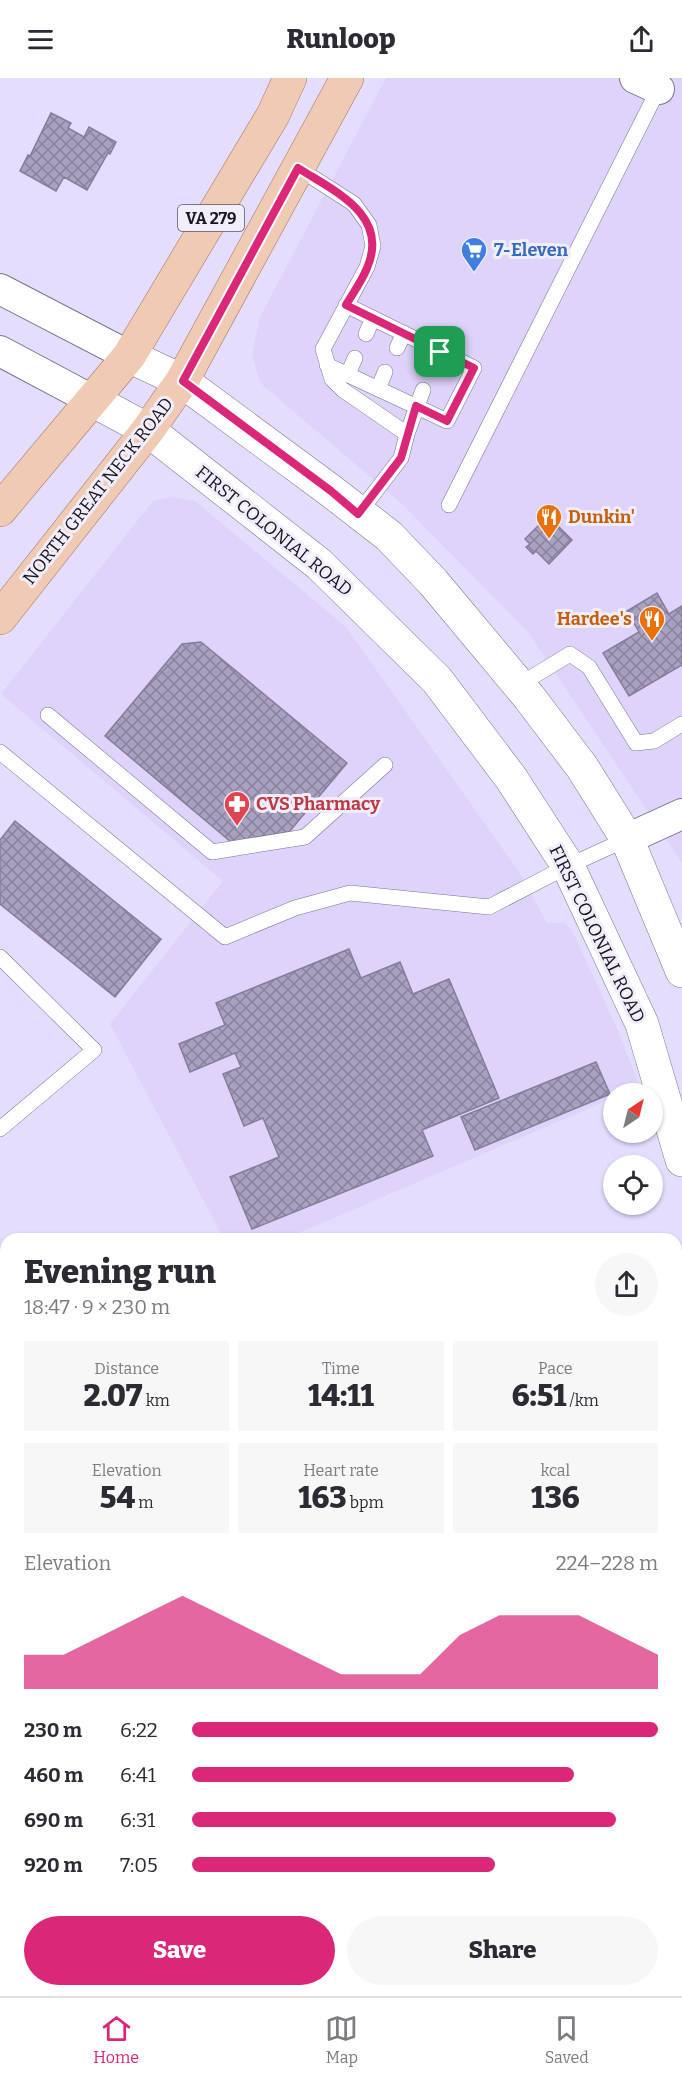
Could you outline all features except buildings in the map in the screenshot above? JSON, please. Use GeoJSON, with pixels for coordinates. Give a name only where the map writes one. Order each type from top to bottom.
{"type":"FeatureCollection","features":[{"type":"Feature","properties":{"kind":"main road","name":"VA 279"},"geometry":{"type":"LineString","coordinates":[[0,510],[129,356],[273,115],[290,78]]}},
{"type":"Feature","properties":{"kind":"main road","name":"NORTH GREAT NECK ROAD"},"geometry":{"type":"LineString","coordinates":[[0,618],[148,430],[183,381],[347,78]]}},
{"type":"Feature","properties":{"kind":"main road"},"geometry":{"type":"LineString","coordinates":[[129,356],[183,381],[331,491],[389,536],[433,582],[519,685],[582,767],[627,840],[682,971]]}},
{"type":"Feature","properties":{"kind":"main road","name":"FIRST COLONIAL ROAD"},"geometry":{"type":"LineString","coordinates":[[92,400],[148,430],[319,564],[437,680],[511,778],[568,867],[642,1024],[682,1160]]}},
{"type":"Feature","properties":{"kind":"street"},"geometry":{"type":"LineString","coordinates":[[0,289],[129,356]]}},
{"type":"Feature","properties":{"kind":"street"},"geometry":{"type":"LineString","coordinates":[[0,351],[92,400]]}},
{"type":"Feature","properties":{"kind":"street"},"geometry":{"type":"LineString","coordinates":[[627,840],[682,814]]}},
{"type":"Feature","properties":{"kind":"lane"},"geometry":{"type":"LineString","coordinates":[[449,505],[652,82]]}},
{"type":"Feature","properties":{"kind":"lane"},"geometry":{"type":"LineString","coordinates":[[298,168],[354,204],[369,225],[373,246],[367,267],[323,350],[332,379],[343,390],[406,435]]}},
{"type":"Feature","properties":{"kind":"lane"},"geometry":{"type":"LineString","coordinates":[[327,365],[447,421],[474,368],[346,305]]}},
{"type":"Feature","properties":{"kind":"lane"},"geometry":{"type":"LineString","coordinates":[[366,334],[373,318]]}},
{"type":"Feature","properties":{"kind":"lane"},"geometry":{"type":"LineString","coordinates":[[397,348],[404,333]]}},
{"type":"Feature","properties":{"kind":"lane"},"geometry":{"type":"LineString","coordinates":[[433,366],[440,352]]}},
{"type":"Feature","properties":{"kind":"lane"},"geometry":{"type":"LineString","coordinates":[[348,374],[355,358]]}},
{"type":"Feature","properties":{"kind":"lane"},"geometry":{"type":"LineString","coordinates":[[378,389],[385,372]]}},
{"type":"Feature","properties":{"kind":"lane"},"geometry":{"type":"LineString","coordinates":[[358,514],[401,458],[406,435],[423,390]]}},
{"type":"Feature","properties":{"kind":"lane"},"geometry":{"type":"LineString","coordinates":[[519,685],[570,654],[589,667],[636,743],[654,741],[682,724]]}},
{"type":"Feature","properties":{"kind":"lane"},"geometry":{"type":"LineString","coordinates":[[48,715],[212,852],[305,837],[385,765]]}},
{"type":"Feature","properties":{"kind":"lane"},"geometry":{"type":"LineString","coordinates":[[0,752],[225,937],[295,908],[350,893],[489,907],[627,840]]}},
{"type":"Feature","properties":{"kind":"lane"},"geometry":{"type":"LineString","coordinates":[[0,957],[94,1050],[0,1128]]}},
{"type":"Feature","properties":{"kind":"shaded area"},"geometry":{"type":"Polygon","coordinates":[[[386,78],[682,78],[682,863],[528,632],[400,502],[260,383],[252,354],[260,317],[386,78]]]}},
{"type":"Feature","properties":{"kind":"shaded area"},"geometry":{"type":"Polygon","coordinates":[[[172,497],[195,501],[346,627],[519,872],[547,923],[564,923],[572,930],[615,1024],[639,1083],[603,1083],[603,1102],[299,1233],[221,1233],[110,1024],[223,881],[1,694],[153,501],[172,497]]]}},
{"type":"Feature","properties":{"kind":"place","name":"7-Eleven"},"geometry":{"type":"Point","coordinates":[474,273]}},
{"type":"Feature","properties":{"kind":"place","name":"Dunkin'"},"geometry":{"type":"Point","coordinates":[549,540]}},
{"type":"Feature","properties":{"kind":"place","name":"Hardee's"},"geometry":{"type":"Point","coordinates":[652,642]}},
{"type":"Feature","properties":{"kind":"place","name":"CVS Pharmacy"},"geometry":{"type":"Point","coordinates":[237,827]}},
{"type":"Feature","properties":{"kind":"route"},"geometry":{"type":"LineString","coordinates":[[298,168],[354,204],[369,225],[373,246],[367,267],[346,305],[440,352],[474,368],[447,421],[416,406],[401,458],[358,514],[331,491],[183,381],[298,168]]}}]}
